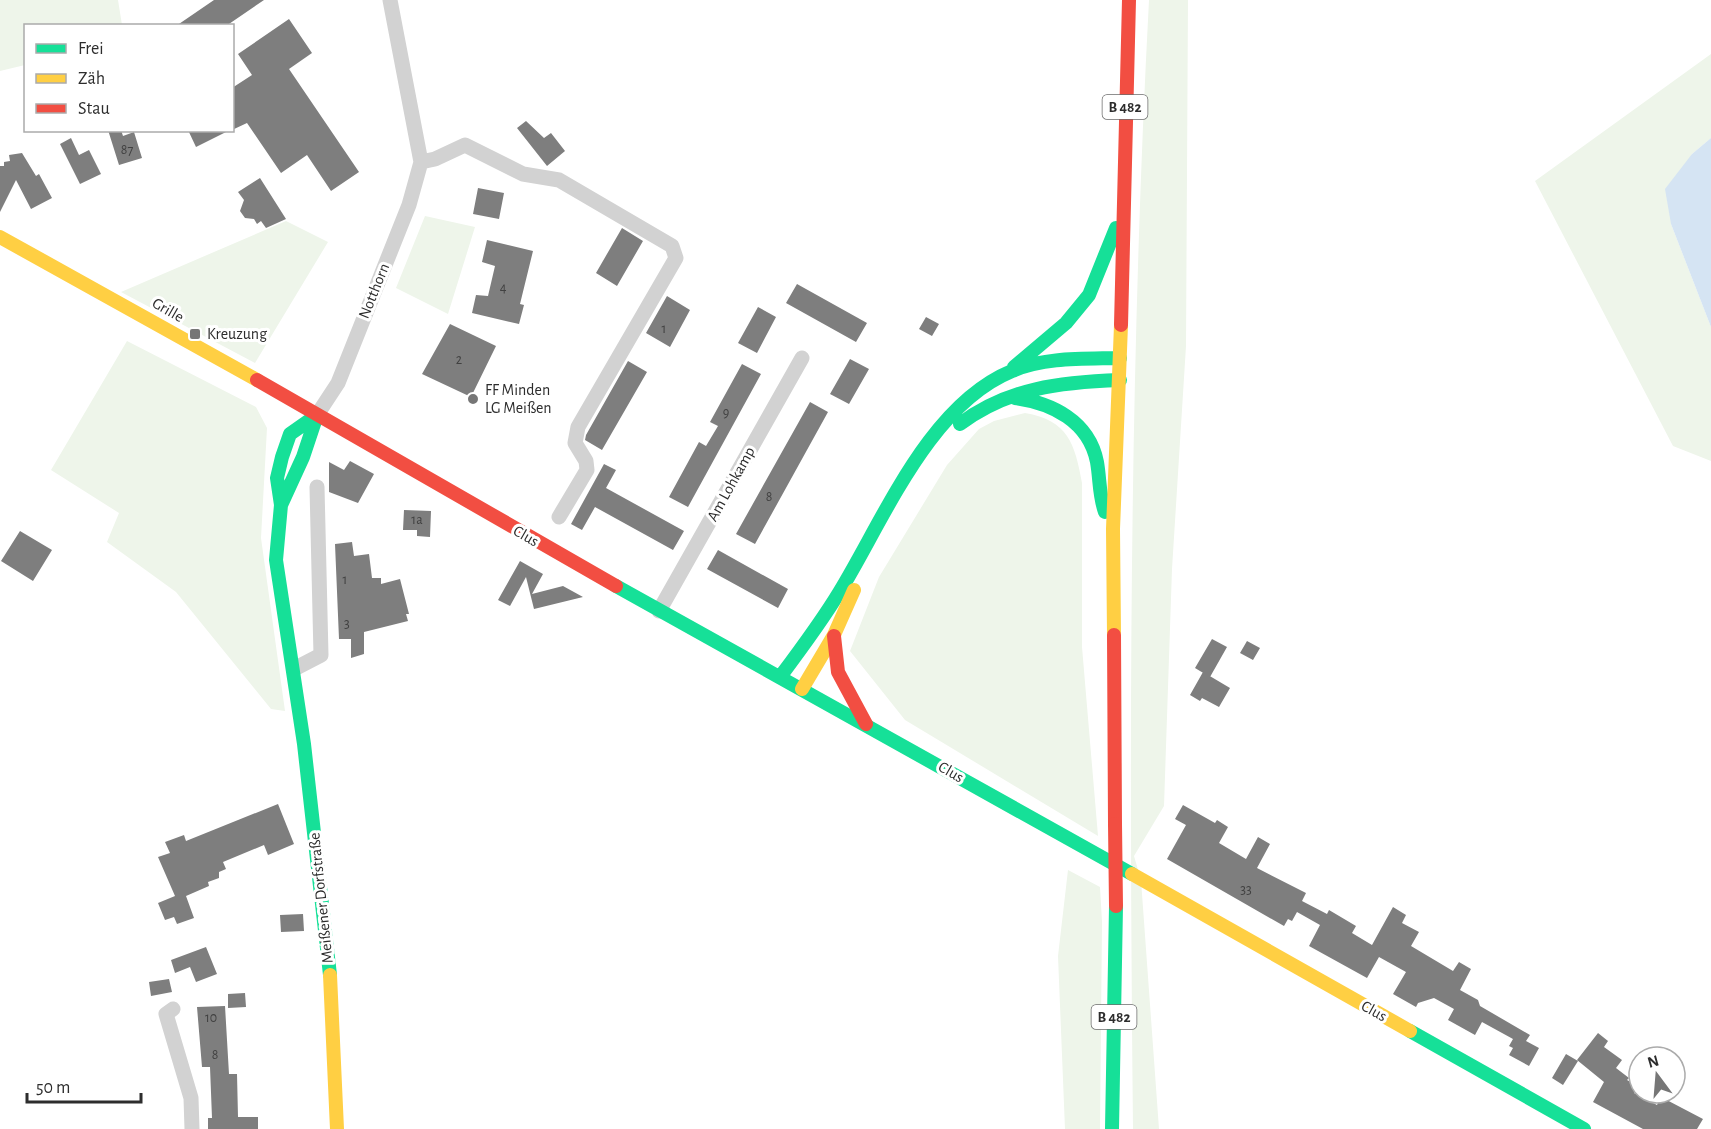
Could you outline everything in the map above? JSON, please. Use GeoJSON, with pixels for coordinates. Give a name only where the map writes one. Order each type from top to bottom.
{"type":"FeatureCollection","features":[{"type":"Feature","properties":{"kind":"main road","name":"B 482"},"geometry":{"type":"LineString","coordinates":[[1112,1129],[1116,906],[1113,529],[1120,380],[1122,214],[1129,0]]}},
{"type":"Feature","properties":{"kind":"main road"},"geometry":{"type":"LineString","coordinates":[[780,677],[841,590],[937,431],[985,387],[1011,371],[1066,323],[1089,295],[1122,214]]}},
{"type":"Feature","properties":{"kind":"main road","name":"Grille"},"geometry":{"type":"LineString","coordinates":[[0,237],[110,296],[317,415]]}},
{"type":"Feature","properties":{"kind":"main road"},"geometry":{"type":"LineString","coordinates":[[1011,371],[1071,359],[1120,358]]}},
{"type":"Feature","properties":{"kind":"main road"},"geometry":{"type":"LineString","coordinates":[[802,689],[834,635],[852,593],[883,535],[928,461],[949,434],[971,415],[1005,397],[1070,381],[1120,380]]}},
{"type":"Feature","properties":{"kind":"main road"},"geometry":{"type":"LineString","coordinates":[[1005,397],[1038,400],[1060,408],[1082,428],[1096,457],[1102,505],[1113,529]]}},
{"type":"Feature","properties":{"kind":"main road","name":"Meißener Dorfstraße"},"geometry":{"type":"LineString","coordinates":[[281,505],[303,458],[317,415]]}},
{"type":"Feature","properties":{"kind":"main road","name":"Meißener Dorfstraße"},"geometry":{"type":"LineString","coordinates":[[317,415],[290,434],[277,478],[281,505],[276,560],[294,669],[331,988],[338,1129]]}},
{"type":"Feature","properties":{"kind":"main road","name":"Clus"},"geometry":{"type":"LineString","coordinates":[[317,415],[659,611],[866,724],[1584,1129]]}},
{"type":"Feature","properties":{"kind":"main road"},"geometry":{"type":"LineString","coordinates":[[834,635],[832,651],[838,680],[866,724]]}},
{"type":"Feature","properties":{"kind":"street","name":"Notthorn"},"geometry":{"type":"LineString","coordinates":[[317,415],[338,383],[409,205],[421,162],[390,0]]}},
{"type":"Feature","properties":{"kind":"street","name":"Clus"},"geometry":{"type":"LineString","coordinates":[[421,162],[435,159],[465,145],[523,174],[559,180],[672,246],[676,258],[578,427],[575,443],[586,461],[587,470],[559,517]]}},
{"type":"Feature","properties":{"kind":"street","name":"Am Lohkamp"},"geometry":{"type":"LineString","coordinates":[[659,611],[802,358]]}},
{"type":"Feature","properties":{"kind":"street"},"geometry":{"type":"LineString","coordinates":[[294,669],[321,655],[317,487]]}},
{"type":"Feature","properties":{"kind":"street"},"geometry":{"type":"LineString","coordinates":[[173,1009],[166,1014],[190,1098],[192,1129]]}},
{"type":"Feature","properties":{"kind":"shaded area"},"geometry":{"type":"Polygon","coordinates":[[[0,0],[118,0],[122,24],[24,24],[24,65],[0,71],[0,0]]]}},
{"type":"Feature","properties":{"kind":"shaded area"},"geometry":{"type":"Polygon","coordinates":[[[1149,0],[1188,0],[1186,346],[1172,569],[1164,806],[1134,856],[1141,880],[1159,1129],[1133,1129],[1132,564],[1142,141],[1149,0]]]}},
{"type":"Feature","properties":{"kind":"shaded area"},"geometry":{"type":"Polygon","coordinates":[[[1711,54],[1711,138],[1692,154],[1671,224],[1711,327],[1711,461],[1673,446],[1535,181],[1711,54]]]}},
{"type":"Feature","properties":{"kind":"shaded area"},"geometry":{"type":"Polygon","coordinates":[[[425,216],[475,227],[448,314],[396,288],[425,216]]]}},
{"type":"Feature","properties":{"kind":"shaded area"},"geometry":{"type":"Polygon","coordinates":[[[286,221],[328,242],[255,363],[121,292],[286,221]]]}},
{"type":"Feature","properties":{"kind":"shaded area"},"geometry":{"type":"Polygon","coordinates":[[[127,341],[256,407],[267,428],[261,538],[285,711],[271,709],[176,592],[107,542],[119,513],[51,470],[127,341]]]}},
{"type":"Feature","properties":{"kind":"shaded area"},"geometry":{"type":"Polygon","coordinates":[[[1025,413],[1051,421],[1067,436],[1076,457],[1082,483],[1082,647],[1098,836],[905,720],[850,651],[879,577],[947,465],[979,429],[994,421],[1025,413]]]}},
{"type":"Feature","properties":{"kind":"shaded area"},"geometry":{"type":"Polygon","coordinates":[[[1068,870],[1100,887],[1102,922],[1100,1129],[1065,1129],[1058,956],[1068,870]]]}},
{"type":"Feature","properties":{"kind":"water"},"geometry":{"type":"Polygon","coordinates":[[[1711,138],[1711,327],[1671,224],[1665,189],[1692,154],[1711,138]]]}},
{"type":"Feature","properties":{"kind":"building"},"geometry":{"type":"Polygon","coordinates":[[[214,0],[264,0],[229,24],[179,24],[214,0]]]}},
{"type":"Feature","properties":{"kind":"building"},"geometry":{"type":"Polygon","coordinates":[[[289,19],[312,53],[289,69],[359,172],[331,191],[307,155],[281,173],[247,123],[234,129],[234,87],[252,75],[238,54],[289,19]]]}},
{"type":"Feature","properties":{"kind":"building"},"geometry":{"type":"Polygon","coordinates":[[[526,121],[544,138],[551,133],[565,151],[547,166],[517,128],[526,121]]]}},
{"type":"Feature","properties":{"kind":"building"},"geometry":{"type":"Polygon","coordinates":[[[109,132],[122,132],[123,136],[134,132],[142,158],[119,165],[109,132]]]}},
{"type":"Feature","properties":{"kind":"building"},"geometry":{"type":"Polygon","coordinates":[[[189,132],[226,132],[196,147],[189,132]]]}},
{"type":"Feature","properties":{"kind":"building"},"geometry":{"type":"Polygon","coordinates":[[[71,138],[79,155],[89,150],[101,174],[80,184],[60,144],[71,138]]]}},
{"type":"Feature","properties":{"kind":"building"},"geometry":{"type":"Polygon","coordinates":[[[22,153],[36,176],[39,174],[52,198],[31,209],[16,180],[0,212],[0,166],[10,161],[9,155],[22,153]]]}},
{"type":"Feature","properties":{"kind":"building"},"geometry":{"type":"Polygon","coordinates":[[[260,178],[286,219],[266,228],[261,221],[257,224],[254,219],[245,218],[240,211],[244,200],[238,192],[260,178]]]}},
{"type":"Feature","properties":{"kind":"building"},"geometry":{"type":"Polygon","coordinates":[[[478,188],[504,193],[499,219],[473,214],[478,188]]]}},
{"type":"Feature","properties":{"kind":"building"},"geometry":{"type":"Polygon","coordinates":[[[622,228],[643,241],[617,286],[596,273],[622,228]]]}},
{"type":"Feature","properties":{"kind":"building"},"geometry":{"type":"Polygon","coordinates":[[[487,240],[533,251],[520,304],[524,305],[519,324],[472,313],[476,295],[488,296],[495,266],[482,262],[487,240]]]}},
{"type":"Feature","properties":{"kind":"building"},"geometry":{"type":"Polygon","coordinates":[[[797,284],[867,323],[856,342],[786,303],[797,284]]]}},
{"type":"Feature","properties":{"kind":"building"},"geometry":{"type":"Polygon","coordinates":[[[667,296],[690,310],[670,347],[646,333],[667,296]]]}},
{"type":"Feature","properties":{"kind":"building"},"geometry":{"type":"Polygon","coordinates":[[[758,307],[776,317],[757,353],[738,343],[758,307]]]}},
{"type":"Feature","properties":{"kind":"building"},"geometry":{"type":"Polygon","coordinates":[[[926,317],[939,324],[932,336],[919,329],[926,317]]]}},
{"type":"Feature","properties":{"kind":"building"},"geometry":{"type":"Polygon","coordinates":[[[450,324],[496,346],[471,397],[422,374],[450,324]]]}},
{"type":"Feature","properties":{"kind":"building"},"geometry":{"type":"Polygon","coordinates":[[[850,359],[869,369],[849,404],[830,394],[850,359]]]}},
{"type":"Feature","properties":{"kind":"building"},"geometry":{"type":"Polygon","coordinates":[[[628,361],[647,372],[602,450],[585,440],[586,435],[628,361]]]}},
{"type":"Feature","properties":{"kind":"building"},"geometry":{"type":"Polygon","coordinates":[[[742,364],[761,374],[688,507],[669,497],[699,442],[706,446],[718,426],[710,422],[742,364]]]}},
{"type":"Feature","properties":{"kind":"building"},"geometry":{"type":"Polygon","coordinates":[[[810,402],[828,412],[755,544],[736,534],[810,402]]]}},
{"type":"Feature","properties":{"kind":"building"},"geometry":{"type":"Polygon","coordinates":[[[350,461],[374,474],[358,503],[329,492],[329,462],[344,470],[350,461]]]}},
{"type":"Feature","properties":{"kind":"building"},"geometry":{"type":"Polygon","coordinates":[[[604,464],[616,470],[606,488],[684,531],[673,550],[595,507],[582,530],[571,524],[604,464]]]}},
{"type":"Feature","properties":{"kind":"building"},"geometry":{"type":"Polygon","coordinates":[[[404,510],[431,511],[430,537],[417,536],[417,530],[403,530],[404,510]]]}},
{"type":"Feature","properties":{"kind":"building"},"geometry":{"type":"Polygon","coordinates":[[[20,531],[52,550],[33,581],[1,561],[20,531]]]}},
{"type":"Feature","properties":{"kind":"building"},"geometry":{"type":"Polygon","coordinates":[[[352,542],[354,556],[369,554],[372,578],[381,578],[381,584],[400,579],[409,614],[406,614],[408,621],[364,632],[364,654],[351,658],[351,639],[339,639],[335,544],[352,542]]]}},
{"type":"Feature","properties":{"kind":"building"},"geometry":{"type":"Polygon","coordinates":[[[718,550],[788,589],[778,608],[707,569],[718,550]]]}},
{"type":"Feature","properties":{"kind":"building"},"geometry":{"type":"Polygon","coordinates":[[[520,561],[543,574],[532,594],[563,586],[583,597],[534,609],[526,577],[510,606],[498,600],[520,561]]]}},
{"type":"Feature","properties":{"kind":"building"},"geometry":{"type":"Polygon","coordinates":[[[1212,639],[1227,647],[1210,677],[1195,668],[1212,639]]]}},
{"type":"Feature","properties":{"kind":"building"},"geometry":{"type":"Polygon","coordinates":[[[1247,641],[1260,648],[1253,660],[1240,653],[1247,641]]]}},
{"type":"Feature","properties":{"kind":"building"},"geometry":{"type":"Polygon","coordinates":[[[1203,672],[1230,688],[1219,707],[1202,698],[1200,701],[1190,695],[1203,672]]]}},
{"type":"Feature","properties":{"kind":"building"},"geometry":{"type":"Polygon","coordinates":[[[278,804],[294,844],[268,855],[264,845],[223,862],[226,869],[219,872],[219,878],[208,882],[209,886],[186,896],[194,918],[177,924],[174,917],[165,920],[158,903],[175,896],[158,857],[170,853],[165,842],[184,835],[186,841],[278,804]]]}},
{"type":"Feature","properties":{"kind":"building"},"geometry":{"type":"Polygon","coordinates":[[[1183,805],[1215,823],[1217,820],[1228,827],[1219,843],[1246,859],[1258,837],[1270,844],[1257,868],[1306,893],[1302,901],[1327,914],[1329,910],[1356,926],[1352,933],[1372,945],[1393,907],[1406,915],[1402,923],[1419,932],[1411,946],[1453,971],[1459,962],[1471,969],[1460,990],[1478,1000],[1480,1006],[1530,1035],[1526,1041],[1539,1048],[1529,1066],[1509,1055],[1513,1048],[1509,1046],[1513,1039],[1482,1022],[1475,1035],[1448,1020],[1454,1009],[1434,998],[1418,1003],[1416,1007],[1393,994],[1406,972],[1379,957],[1367,978],[1309,946],[1320,925],[1297,912],[1292,921],[1288,919],[1284,926],[1167,859],[1186,825],[1175,819],[1183,805]]]}},
{"type":"Feature","properties":{"kind":"building"},"geometry":{"type":"Polygon","coordinates":[[[303,914],[304,931],[281,932],[280,915],[303,914]]]}},
{"type":"Feature","properties":{"kind":"building"},"geometry":{"type":"Polygon","coordinates":[[[206,947],[217,974],[196,982],[190,967],[175,973],[171,960],[206,947]]]}},
{"type":"Feature","properties":{"kind":"building"},"geometry":{"type":"Polygon","coordinates":[[[169,979],[172,992],[151,996],[149,982],[169,979]]]}},
{"type":"Feature","properties":{"kind":"building"},"geometry":{"type":"Polygon","coordinates":[[[245,993],[246,1007],[228,1008],[228,994],[245,993]]]}},
{"type":"Feature","properties":{"kind":"building"},"geometry":{"type":"Polygon","coordinates":[[[225,1006],[229,1074],[237,1074],[238,1117],[258,1117],[258,1129],[208,1129],[208,1118],[212,1118],[210,1067],[202,1067],[197,1007],[225,1006]]]}},
{"type":"Feature","properties":{"kind":"building"},"geometry":{"type":"Polygon","coordinates":[[[1598,1033],[1608,1041],[1604,1047],[1622,1060],[1616,1068],[1627,1076],[1627,1105],[1676,1105],[1703,1119],[1697,1129],[1643,1129],[1593,1102],[1604,1082],[1577,1060],[1598,1033]]]}},
{"type":"Feature","properties":{"kind":"building"},"geometry":{"type":"Polygon","coordinates":[[[1566,1054],[1578,1061],[1563,1085],[1552,1078],[1566,1054]]]}},
{"type":"Feature","properties":{"kind":"traffic: fast"},"geometry":{"type":"LineString","coordinates":[[1014,367],[1066,323],[1089,295],[1116,228]]}},
{"type":"Feature","properties":{"kind":"traffic: fast"},"geometry":{"type":"LineString","coordinates":[[780,677],[833,602],[911,467],[956,410],[983,387],[1025,366],[1065,360],[1120,358]]}},
{"type":"Feature","properties":{"kind":"traffic: fast"},"geometry":{"type":"LineString","coordinates":[[960,424],[997,402],[1036,389],[1056,385],[1120,380]]}},
{"type":"Feature","properties":{"kind":"traffic: fast"},"geometry":{"type":"LineString","coordinates":[[1015,398],[1042,404],[1067,416],[1086,435],[1097,462],[1105,512]]}},
{"type":"Feature","properties":{"kind":"traffic: fast"},"geometry":{"type":"LineString","coordinates":[[317,415],[290,434],[282,457],[277,478],[281,505],[276,560],[304,744],[330,975]]}},
{"type":"Feature","properties":{"kind":"traffic: fast"},"geometry":{"type":"LineString","coordinates":[[281,505],[303,457],[317,415]]}},
{"type":"Feature","properties":{"kind":"traffic: fast"},"geometry":{"type":"LineString","coordinates":[[616,586],[1132,874]]}},
{"type":"Feature","properties":{"kind":"traffic: fast"},"geometry":{"type":"LineString","coordinates":[[1112,1129],[1116,906]]}},
{"type":"Feature","properties":{"kind":"traffic: fast"},"geometry":{"type":"LineString","coordinates":[[1410,1031],[1584,1129]]}},
{"type":"Feature","properties":{"kind":"traffic: slow"},"geometry":{"type":"LineString","coordinates":[[0,237],[257,380]]}},
{"type":"Feature","properties":{"kind":"traffic: slow"},"geometry":{"type":"LineString","coordinates":[[1114,635],[1113,529],[1121,325]]}},
{"type":"Feature","properties":{"kind":"traffic: slow"},"geometry":{"type":"LineString","coordinates":[[802,689],[834,635],[854,590]]}},
{"type":"Feature","properties":{"kind":"traffic: slow"},"geometry":{"type":"LineString","coordinates":[[1132,874],[1410,1031]]}},
{"type":"Feature","properties":{"kind":"traffic: slow"},"geometry":{"type":"LineString","coordinates":[[330,975],[337,1129]]}},
{"type":"Feature","properties":{"kind":"traffic: jam"},"geometry":{"type":"LineString","coordinates":[[1121,325],[1129,0]]}},
{"type":"Feature","properties":{"kind":"traffic: jam"},"geometry":{"type":"LineString","coordinates":[[257,380],[616,586]]}},
{"type":"Feature","properties":{"kind":"traffic: jam"},"geometry":{"type":"LineString","coordinates":[[1114,635],[1115,824]]}},
{"type":"Feature","properties":{"kind":"traffic: jam"},"geometry":{"type":"LineString","coordinates":[[834,636],[838,672],[866,724]]}},
{"type":"Feature","properties":{"kind":"traffic: jam"},"geometry":{"type":"LineString","coordinates":[[1115,824],[1116,906]]}},
{"type":"Feature","properties":{"kind":"place","name":"Kreuzung"},"geometry":{"type":"Point","coordinates":[195,334]}},
{"type":"Feature","properties":{"kind":"place","name":"FF Minden LG Meißen"},"geometry":{"type":"Point","coordinates":[473,399]}}]}
